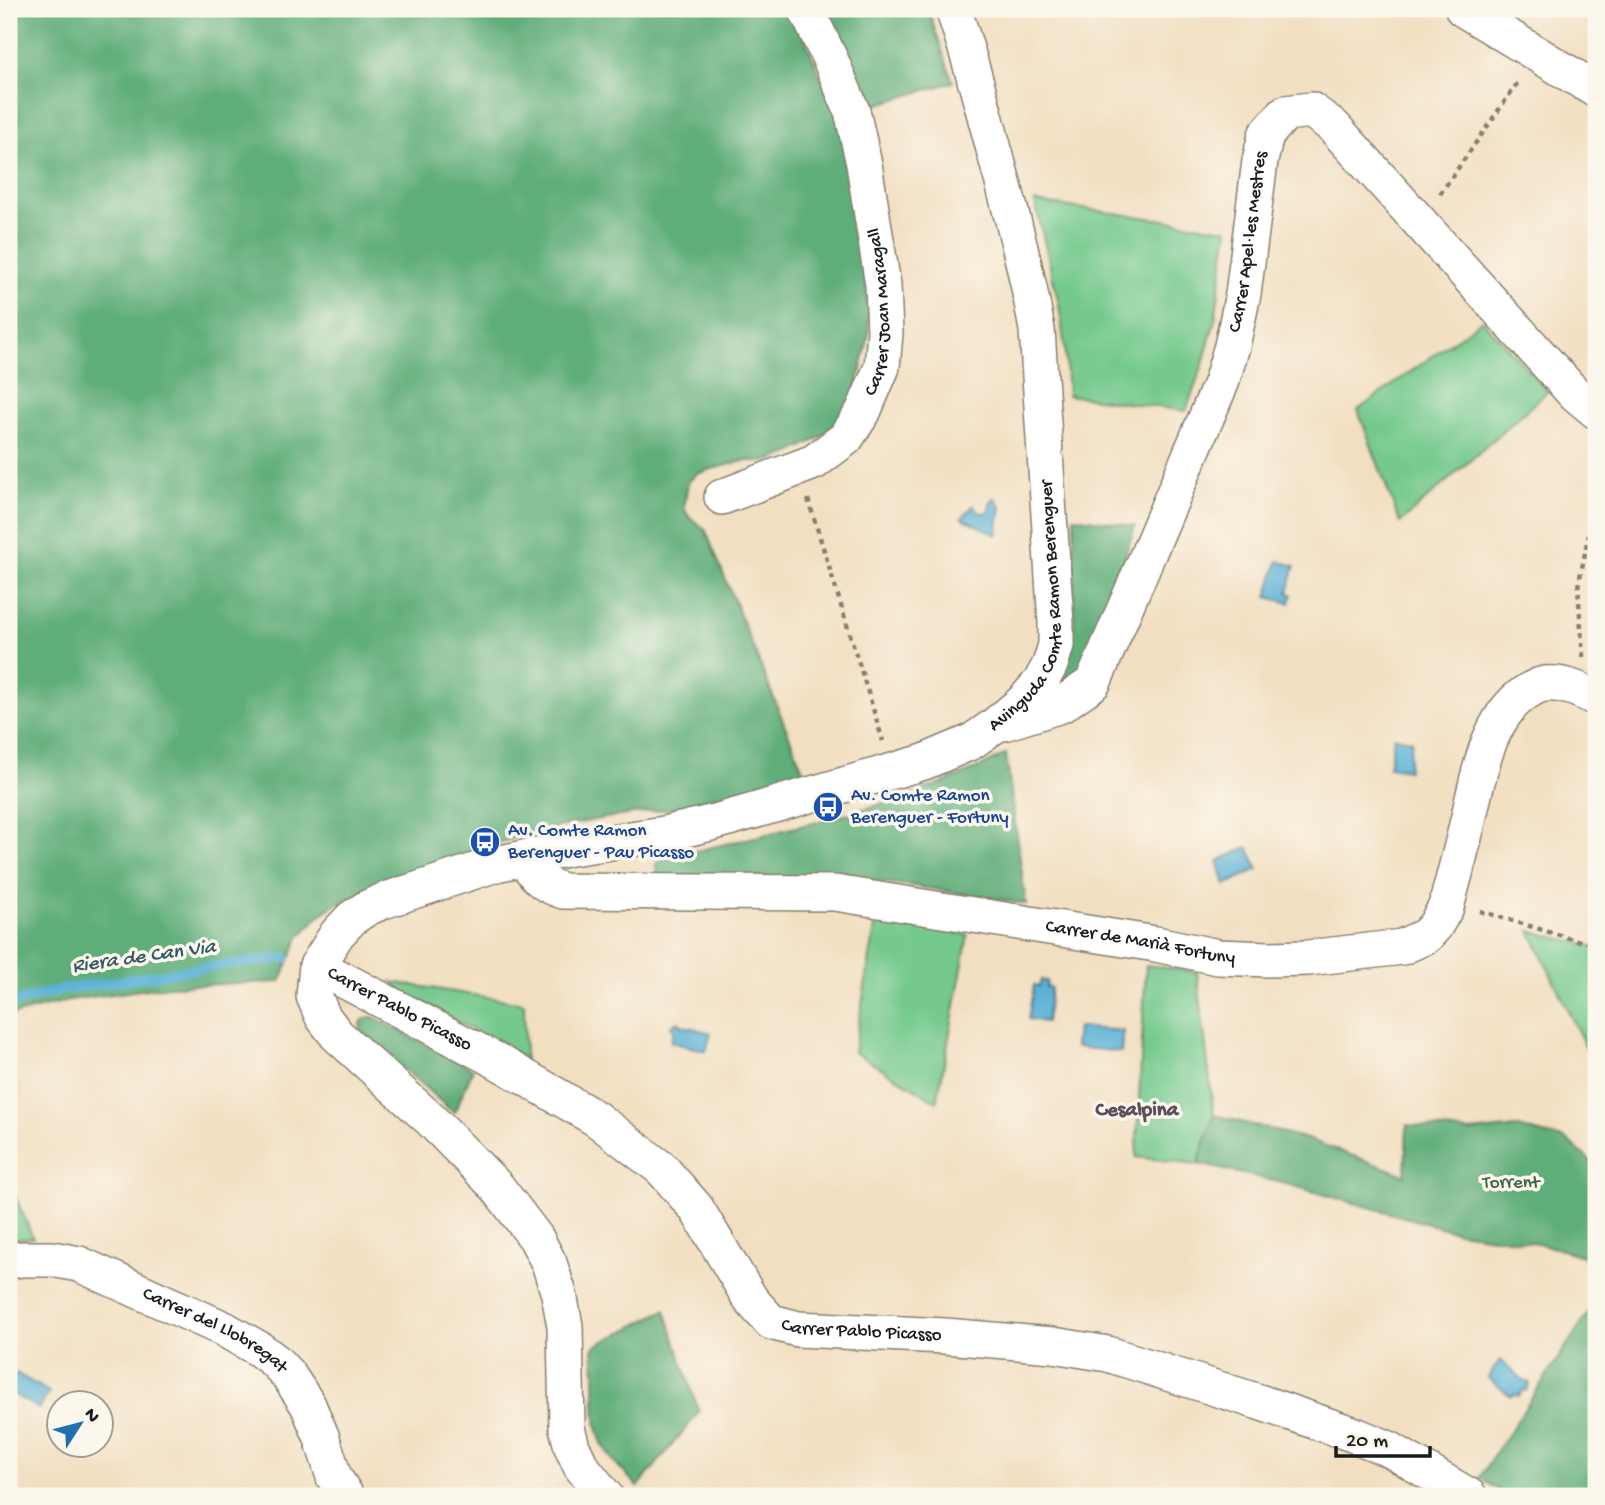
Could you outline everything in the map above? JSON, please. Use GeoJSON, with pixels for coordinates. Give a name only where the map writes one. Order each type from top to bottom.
{"type":"FeatureCollection","features":[{"type":"Feature","properties":{"kind":"street","name":"Carrer Joan Maragall"},"geometry":{"type":"LineString","coordinates":[[722,497],[814,462],[846,438],[863,412],[882,367],[885,333],[883,285],[874,219],[852,111],[806,9]]}},
{"type":"Feature","properties":{"kind":"street","name":"Avinguda Comte Ramon Berenguer"},"geometry":{"type":"LineString","coordinates":[[317,967],[337,934],[352,918],[383,901],[496,864],[571,848],[664,834],[715,822],[924,762],[971,742],[995,726],[1040,683],[1050,665],[1056,645],[1055,593],[1037,330],[1030,288],[978,90],[953,9]]}},
{"type":"Feature","properties":{"kind":"street"},"geometry":{"type":"LineString","coordinates":[[1464,9],[1596,90]]}},
{"type":"Feature","properties":{"kind":"street","name":"Carrer Apel·les Mestres"},"geometry":{"type":"LineString","coordinates":[[995,726],[1061,705],[1093,683],[1221,383],[1243,294],[1260,161],[1266,135],[1285,113],[1311,110],[1333,126],[1572,391],[1596,411]]}},
{"type":"Feature","properties":{"kind":"street","name":"Carrer de Marià Fortuny"},"geometry":{"type":"LineString","coordinates":[[524,858],[535,876],[550,887],[563,891],[835,893],[1242,959],[1308,958],[1402,947],[1426,936],[1446,907],[1484,756],[1506,713],[1518,698],[1544,684],[1569,685],[1591,695]]}},
{"type":"Feature","properties":{"kind":"street"},"geometry":{"type":"LineString","coordinates":[[317,967],[314,996],[323,1017],[337,1035],[430,1119],[497,1187],[536,1238],[559,1294],[565,1326],[567,1428],[572,1447],[581,1466],[605,1496]]}},
{"type":"Feature","properties":{"kind":"street","name":"Carrer Pablo Picasso"},"geometry":{"type":"LineString","coordinates":[[317,967],[496,1061],[595,1118],[662,1168],[696,1208],[751,1300],[771,1322],[798,1329],[945,1336],[1052,1345],[1108,1354],[1259,1402],[1391,1450],[1469,1496]]}},
{"type":"Feature","properties":{"kind":"street","name":"Carrer del Llobregat"},"geometry":{"type":"LineString","coordinates":[[9,1261],[52,1259],[79,1264],[224,1329],[259,1349],[289,1376],[308,1405],[338,1490]]}},
{"type":"Feature","properties":{"kind":"path"},"geometry":{"type":"LineString","coordinates":[[1438,197],[1520,79]]}},
{"type":"Feature","properties":{"kind":"path"},"geometry":{"type":"LineString","coordinates":[[799,468],[892,772]]}},
{"type":"Feature","properties":{"kind":"path"},"geometry":{"type":"LineString","coordinates":[[1591,695],[1578,587],[1596,500]]}},
{"type":"Feature","properties":{"kind":"path"},"geometry":{"type":"LineString","coordinates":[[1472,909],[1596,944]]}},
{"type":"Feature","properties":{"kind":"green space"},"geometry":{"type":"Polygon","coordinates":[[[9,9],[793,9],[852,153],[864,239],[869,334],[853,404],[821,437],[768,461],[744,461],[697,474],[688,482],[684,508],[689,517],[705,529],[805,775],[674,808],[538,831],[456,856],[378,885],[336,904],[319,916],[299,937],[280,982],[168,986],[70,1000],[9,1016],[9,9]]]}},
{"type":"Feature","properties":{"kind":"green space"},"geometry":{"type":"Polygon","coordinates":[[[825,9],[928,9],[953,82],[862,109],[844,50],[825,9]]]}},
{"type":"Feature","properties":{"kind":"green space"},"geometry":{"type":"Polygon","coordinates":[[[1035,202],[1228,229],[1215,320],[1186,411],[1068,395],[1059,304],[1035,202]]]}},
{"type":"Feature","properties":{"kind":"green space"},"geometry":{"type":"Polygon","coordinates":[[[1482,320],[1548,391],[1400,523],[1358,410],[1482,320]]]}},
{"type":"Feature","properties":{"kind":"green space"},"geometry":{"type":"Polygon","coordinates":[[[1074,517],[1135,526],[1095,647],[1078,677],[1059,686],[1072,645],[1074,623],[1074,517]]]}},
{"type":"Feature","properties":{"kind":"green space"},"geometry":{"type":"Polygon","coordinates":[[[1006,754],[1026,904],[907,885],[834,877],[661,877],[656,873],[656,864],[662,859],[886,802],[951,780],[1006,754]]]}},
{"type":"Feature","properties":{"kind":"green space"},"geometry":{"type":"Polygon","coordinates":[[[876,921],[968,935],[937,1102],[854,1052],[876,921]]]}},
{"type":"Feature","properties":{"kind":"green space"},"geometry":{"type":"Polygon","coordinates":[[[1530,931],[1596,947],[1596,1069],[1530,931]]]}},
{"type":"Feature","properties":{"kind":"green space"},"geometry":{"type":"Polygon","coordinates":[[[1146,965],[1197,972],[1214,1115],[1198,1164],[1136,1157],[1146,965]]]}},
{"type":"Feature","properties":{"kind":"green space"},"geometry":{"type":"Polygon","coordinates":[[[392,982],[524,1003],[525,1059],[405,993],[392,982]]]}},
{"type":"Feature","properties":{"kind":"green space"},"geometry":{"type":"Polygon","coordinates":[[[369,1017],[473,1069],[454,1113],[363,1033],[360,1027],[362,1021],[369,1017]]]}},
{"type":"Feature","properties":{"kind":"green space","name":"Torrent"},"geometry":{"type":"Polygon","coordinates":[[[1214,1115],[1304,1138],[1405,1175],[1407,1125],[1470,1132],[1516,1127],[1567,1140],[1596,1166],[1596,1260],[1538,1243],[1458,1232],[1283,1183],[1198,1164],[1214,1115]]]}},
{"type":"Feature","properties":{"kind":"green space"},"geometry":{"type":"Polygon","coordinates":[[[9,1182],[33,1238],[9,1240],[9,1182]]]}},
{"type":"Feature","properties":{"kind":"green space"},"geometry":{"type":"Polygon","coordinates":[[[1596,1301],[1596,1496],[1508,1496],[1479,1478],[1596,1301]]]}},
{"type":"Feature","properties":{"kind":"green space"},"geometry":{"type":"Polygon","coordinates":[[[665,1310],[699,1412],[638,1487],[610,1456],[600,1437],[596,1419],[593,1347],[665,1310]]]}},
{"type":"Feature","properties":{"kind":"water"},"geometry":{"type":"Polygon","coordinates":[[[995,498],[1001,507],[997,535],[962,518],[973,506],[981,513],[988,512],[992,499],[995,498]]]}},
{"type":"Feature","properties":{"kind":"water"},"geometry":{"type":"Polygon","coordinates":[[[1278,561],[1295,566],[1288,592],[1292,595],[1290,603],[1267,597],[1278,561]]]}},
{"type":"Feature","properties":{"kind":"water"},"geometry":{"type":"Polygon","coordinates":[[[1394,737],[1412,740],[1408,770],[1389,767],[1394,737]]]}},
{"type":"Feature","properties":{"kind":"water"},"geometry":{"type":"Polygon","coordinates":[[[1248,847],[1258,869],[1225,885],[1218,861],[1248,847]]]}},
{"type":"Feature","properties":{"kind":"water"},"geometry":{"type":"Polygon","coordinates":[[[1041,980],[1047,981],[1046,987],[1051,988],[1046,1022],[1028,1019],[1034,985],[1039,986],[1041,980]]]}},
{"type":"Feature","properties":{"kind":"water"},"geometry":{"type":"Polygon","coordinates":[[[678,1021],[681,1025],[711,1033],[706,1051],[671,1042],[674,1029],[671,1026],[678,1021]]]}},
{"type":"Feature","properties":{"kind":"water"},"geometry":{"type":"Polygon","coordinates":[[[1077,1027],[1123,1031],[1121,1052],[1075,1047],[1077,1027]]]}},
{"type":"Feature","properties":{"kind":"water"},"geometry":{"type":"Polygon","coordinates":[[[1500,1360],[1530,1383],[1527,1390],[1522,1391],[1519,1396],[1511,1396],[1488,1378],[1500,1360]]]}},
{"type":"Feature","properties":{"kind":"water"},"geometry":{"type":"Polygon","coordinates":[[[16,1373],[46,1390],[46,1397],[39,1409],[9,1392],[16,1373]]]}},
{"type":"Feature","properties":{"kind":"waterway","name":"Riera de Can Via"},"geometry":{"type":"LineString","coordinates":[[9,1004],[60,990],[214,966],[286,958]]}},
{"type":"Feature","properties":{"kind":"place","name":"Av. Comte Ramon Berenguer - Fortuny"},"geometry":{"type":"Point","coordinates":[828,807]}},
{"type":"Feature","properties":{"kind":"place","name":"Av. Comte Ramon Berenguer - Pau Picasso"},"geometry":{"type":"Point","coordinates":[485,842]}},
{"type":"Feature","properties":{"kind":"district","name":"Cesalpina"},"geometry":{"type":"Point","coordinates":[1137,1111]}}]}
